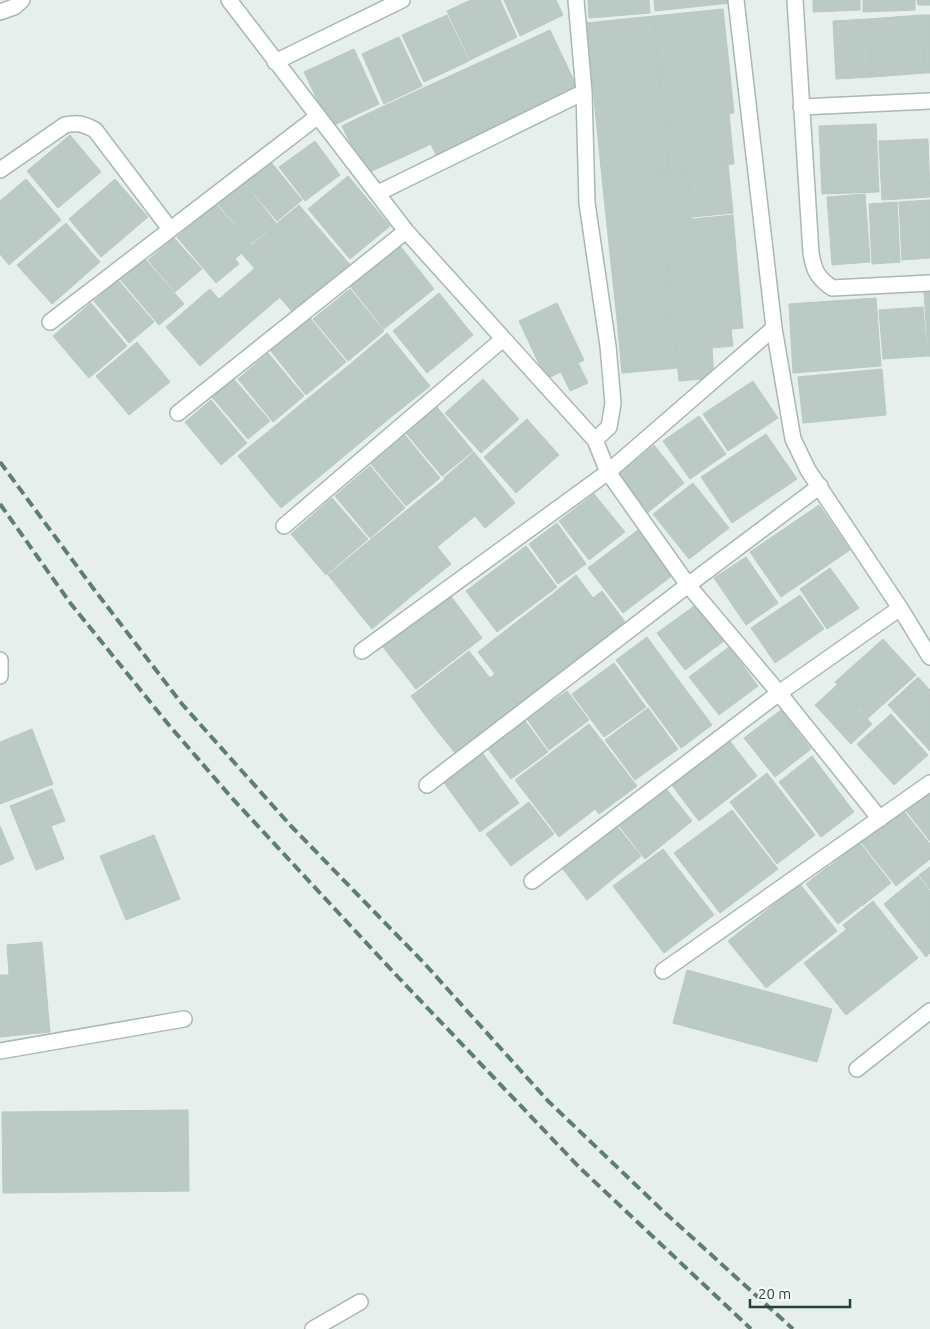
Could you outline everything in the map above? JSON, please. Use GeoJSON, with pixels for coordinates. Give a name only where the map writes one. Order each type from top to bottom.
{"type":"FeatureCollection","features":[{"type":"Feature","properties":{"kind":"street"},"geometry":{"type":"LineString","coordinates":[[0,12],[14,7],[22,0]]}},
{"type":"Feature","properties":{"kind":"street"},"geometry":{"type":"LineString","coordinates":[[229,0],[406,231],[595,440],[608,472],[688,585],[779,692],[880,820]]}},
{"type":"Feature","properties":{"kind":"street"},"geometry":{"type":"LineString","coordinates":[[275,62],[402,0]]}},
{"type":"Feature","properties":{"kind":"street"},"geometry":{"type":"LineString","coordinates":[[576,0],[584,92],[587,203],[608,346],[613,403],[609,427],[595,440]]}},
{"type":"Feature","properties":{"kind":"street"},"geometry":{"type":"LineString","coordinates":[[736,0],[774,328],[793,439],[808,470],[900,608],[930,657]]}},
{"type":"Feature","properties":{"kind":"street"},"geometry":{"type":"LineString","coordinates":[[795,0],[811,254],[819,279],[832,288],[930,283]]}},
{"type":"Feature","properties":{"kind":"street"},"geometry":{"type":"LineString","coordinates":[[378,194],[584,92]]}},
{"type":"Feature","properties":{"kind":"street"},"geometry":{"type":"LineString","coordinates":[[801,107],[930,101]]}},
{"type":"Feature","properties":{"kind":"street"},"geometry":{"type":"LineString","coordinates":[[50,322],[318,116]]}},
{"type":"Feature","properties":{"kind":"street"},"geometry":{"type":"LineString","coordinates":[[0,170],[65,125],[75,122],[85,124],[95,130],[170,229]]}},
{"type":"Feature","properties":{"kind":"street"},"geometry":{"type":"LineString","coordinates":[[178,413],[406,231]]}},
{"type":"Feature","properties":{"kind":"street"},"geometry":{"type":"LineString","coordinates":[[362,651],[608,472],[774,328]]}},
{"type":"Feature","properties":{"kind":"street"},"geometry":{"type":"LineString","coordinates":[[284,526],[503,339]]}},
{"type":"Feature","properties":{"kind":"street"},"geometry":{"type":"LineString","coordinates":[[427,785],[820,486]]}},
{"type":"Feature","properties":{"kind":"street"},"geometry":{"type":"LineString","coordinates":[[532,881],[779,692],[900,608]]}},
{"type":"Feature","properties":{"kind":"street"},"geometry":{"type":"LineString","coordinates":[[0,660],[0,676]]}},
{"type":"Feature","properties":{"kind":"street"},"geometry":{"type":"LineString","coordinates":[[663,971],[930,783]]}},
{"type":"Feature","properties":{"kind":"street"},"geometry":{"type":"LineString","coordinates":[[857,1069],[930,1011]]}},
{"type":"Feature","properties":{"kind":"street"},"geometry":{"type":"LineString","coordinates":[[0,1051],[184,1019]]}},
{"type":"Feature","properties":{"kind":"street"},"geometry":{"type":"LineString","coordinates":[[313,1329],[360,1302]]}},
{"type":"Feature","properties":{"kind":"building"},"geometry":{"type":"Polygon","coordinates":[[[471,0],[500,0],[517,37],[470,60],[447,11],[471,0]]]}},
{"type":"Feature","properties":{"kind":"building"},"geometry":{"type":"Polygon","coordinates":[[[504,0],[556,0],[563,15],[520,36],[504,0]]]}},
{"type":"Feature","properties":{"kind":"building"},"geometry":{"type":"Polygon","coordinates":[[[588,0],[649,0],[650,13],[589,18],[588,0]]]}},
{"type":"Feature","properties":{"kind":"building"},"geometry":{"type":"Polygon","coordinates":[[[654,0],[730,0],[730,3],[655,11],[654,0]]]}},
{"type":"Feature","properties":{"kind":"building"},"geometry":{"type":"Polygon","coordinates":[[[813,0],[860,0],[860,10],[813,12],[813,0]]]}},
{"type":"Feature","properties":{"kind":"building"},"geometry":{"type":"Polygon","coordinates":[[[863,0],[915,0],[915,10],[863,12],[863,0]]]}},
{"type":"Feature","properties":{"kind":"building"},"geometry":{"type":"Polygon","coordinates":[[[917,0],[930,0],[930,5],[918,5],[917,0]]]}},
{"type":"Feature","properties":{"kind":"building"},"geometry":{"type":"Polygon","coordinates":[[[723,9],[729,65],[659,72],[654,16],[723,9]]]}},
{"type":"Feature","properties":{"kind":"building"},"geometry":{"type":"Polygon","coordinates":[[[447,15],[469,61],[424,82],[402,35],[447,15]]]}},
{"type":"Feature","properties":{"kind":"building"},"geometry":{"type":"Polygon","coordinates":[[[921,15],[930,15],[930,73],[925,73],[921,15]]]}},
{"type":"Feature","properties":{"kind":"building"},"geometry":{"type":"Polygon","coordinates":[[[921,15],[925,73],[872,77],[869,19],[921,15]]]}},
{"type":"Feature","properties":{"kind":"building"},"geometry":{"type":"Polygon","coordinates":[[[654,16],[659,72],[592,79],[586,23],[654,16]]]}},
{"type":"Feature","properties":{"kind":"building"},"geometry":{"type":"Polygon","coordinates":[[[869,19],[872,77],[836,79],[833,21],[869,19]]]}},
{"type":"Feature","properties":{"kind":"building"},"geometry":{"type":"Polygon","coordinates":[[[550,30],[578,89],[526,113],[498,54],[550,30]]]}},
{"type":"Feature","properties":{"kind":"building"},"geometry":{"type":"Polygon","coordinates":[[[399,37],[422,86],[384,104],[362,54],[399,37]]]}},
{"type":"Feature","properties":{"kind":"building"},"geometry":{"type":"Polygon","coordinates":[[[354,49],[379,104],[330,127],[304,72],[354,49]]]}},
{"type":"Feature","properties":{"kind":"building"},"geometry":{"type":"Polygon","coordinates":[[[498,54],[526,113],[480,134],[452,75],[498,54]]]}},
{"type":"Feature","properties":{"kind":"building"},"geometry":{"type":"Polygon","coordinates":[[[729,65],[734,113],[665,121],[659,72],[729,65]]]}},
{"type":"Feature","properties":{"kind":"building"},"geometry":{"type":"Polygon","coordinates":[[[659,72],[665,121],[597,128],[592,79],[659,72]]]}},
{"type":"Feature","properties":{"kind":"building"},"geometry":{"type":"Polygon","coordinates":[[[452,75],[480,134],[436,155],[408,95],[452,75]]]}},
{"type":"Feature","properties":{"kind":"building"},"geometry":{"type":"Polygon","coordinates":[[[408,95],[431,144],[392,162],[369,113],[408,95]]]}},
{"type":"Feature","properties":{"kind":"building"},"geometry":{"type":"Polygon","coordinates":[[[369,113],[392,162],[365,174],[342,126],[369,113]]]}},
{"type":"Feature","properties":{"kind":"building"},"geometry":{"type":"Polygon","coordinates":[[[729,114],[734,164],[669,171],[665,121],[729,114]]]}},
{"type":"Feature","properties":{"kind":"building"},"geometry":{"type":"Polygon","coordinates":[[[665,121],[669,171],[602,178],[597,128],[665,121]]]}},
{"type":"Feature","properties":{"kind":"building"},"geometry":{"type":"Polygon","coordinates":[[[876,124],[879,192],[822,194],[819,126],[876,124]]]}},
{"type":"Feature","properties":{"kind":"building"},"geometry":{"type":"Polygon","coordinates":[[[70,135],[101,172],[58,208],[27,171],[70,135]]]}},
{"type":"Feature","properties":{"kind":"building"},"geometry":{"type":"Polygon","coordinates":[[[928,139],[930,197],[882,200],[879,141],[928,139]]]}},
{"type":"Feature","properties":{"kind":"building"},"geometry":{"type":"Polygon","coordinates":[[[315,141],[340,175],[305,201],[279,167],[315,141]]]}},
{"type":"Feature","properties":{"kind":"building"},"geometry":{"type":"Polygon","coordinates":[[[270,161],[302,200],[277,221],[244,182],[270,161]]]}},
{"type":"Feature","properties":{"kind":"building"},"geometry":{"type":"Polygon","coordinates":[[[728,164],[733,213],[692,217],[687,169],[728,164]]]}},
{"type":"Feature","properties":{"kind":"building"},"geometry":{"type":"Polygon","coordinates":[[[687,169],[692,219],[664,222],[658,172],[687,169]]]}},
{"type":"Feature","properties":{"kind":"building"},"geometry":{"type":"Polygon","coordinates":[[[658,172],[668,267],[612,273],[602,178],[658,172]]]}},
{"type":"Feature","properties":{"kind":"building"},"geometry":{"type":"Polygon","coordinates":[[[348,176],[390,226],[350,259],[308,209],[348,176]]]}},
{"type":"Feature","properties":{"kind":"building"},"geometry":{"type":"Polygon","coordinates":[[[26,179],[61,220],[9,265],[0,254],[0,201],[26,179]]]}},
{"type":"Feature","properties":{"kind":"building"},"geometry":{"type":"Polygon","coordinates":[[[115,179],[148,217],[101,257],[69,219],[115,179]]]}},
{"type":"Feature","properties":{"kind":"building"},"geometry":{"type":"Polygon","coordinates":[[[244,183],[276,223],[251,244],[218,204],[244,183]]]}},
{"type":"Feature","properties":{"kind":"building"},"geometry":{"type":"Polygon","coordinates":[[[865,194],[870,262],[832,265],[827,197],[865,194]]]}},
{"type":"Feature","properties":{"kind":"building"},"geometry":{"type":"Polygon","coordinates":[[[930,200],[930,258],[902,260],[899,202],[930,200]]]}},
{"type":"Feature","properties":{"kind":"building"},"geometry":{"type":"Polygon","coordinates":[[[897,202],[900,262],[872,264],[869,204],[897,202]]]}},
{"type":"Feature","properties":{"kind":"building"},"geometry":{"type":"Polygon","coordinates":[[[216,204],[251,245],[235,259],[239,264],[216,283],[177,237],[216,204]]]}},
{"type":"Feature","properties":{"kind":"building"},"geometry":{"type":"Polygon","coordinates":[[[299,205],[352,267],[323,292],[269,230],[299,205]]]}},
{"type":"Feature","properties":{"kind":"building"},"geometry":{"type":"Polygon","coordinates":[[[733,215],[738,273],[669,280],[664,222],[733,215]]]}},
{"type":"Feature","properties":{"kind":"building"},"geometry":{"type":"Polygon","coordinates":[[[66,223],[100,262],[52,304],[17,265],[66,223]]]}},
{"type":"Feature","properties":{"kind":"building"},"geometry":{"type":"Polygon","coordinates":[[[269,230],[323,292],[295,315],[242,254],[269,230]]]}},
{"type":"Feature","properties":{"kind":"building"},"geometry":{"type":"Polygon","coordinates":[[[174,238],[202,269],[175,292],[148,260],[174,238]]]}},
{"type":"Feature","properties":{"kind":"building"},"geometry":{"type":"Polygon","coordinates":[[[400,246],[434,289],[384,329],[350,286],[400,246]]]}},
{"type":"Feature","properties":{"kind":"building"},"geometry":{"type":"Polygon","coordinates":[[[145,259],[184,304],[159,325],[120,279],[145,259]]]}},
{"type":"Feature","properties":{"kind":"building"},"geometry":{"type":"Polygon","coordinates":[[[668,267],[672,313],[617,319],[612,273],[668,267]]]}},
{"type":"Feature","properties":{"kind":"building"},"geometry":{"type":"Polygon","coordinates":[[[255,268],[280,297],[244,328],[219,299],[255,268]]]}},
{"type":"Feature","properties":{"kind":"building"},"geometry":{"type":"Polygon","coordinates":[[[738,273],[743,328],[731,329],[733,346],[712,348],[714,378],[679,381],[669,280],[738,273]]]}},
{"type":"Feature","properties":{"kind":"building"},"geometry":{"type":"Polygon","coordinates":[[[118,280],[154,322],[129,343],[94,301],[118,280]]]}},
{"type":"Feature","properties":{"kind":"building"},"geometry":{"type":"Polygon","coordinates":[[[210,289],[244,328],[200,366],[166,327],[210,289]]]}},
{"type":"Feature","properties":{"kind":"building"},"geometry":{"type":"Polygon","coordinates":[[[350,289],[384,331],[348,361],[313,319],[350,289]]]}},
{"type":"Feature","properties":{"kind":"building"},"geometry":{"type":"Polygon","coordinates":[[[924,291],[930,291],[930,356],[928,357],[924,291]]]}},
{"type":"Feature","properties":{"kind":"building"},"geometry":{"type":"Polygon","coordinates":[[[439,293],[473,335],[427,373],[393,331],[439,293]]]}},
{"type":"Feature","properties":{"kind":"building"},"geometry":{"type":"Polygon","coordinates":[[[876,298],[881,366],[793,373],[789,304],[876,298]]]}},
{"type":"Feature","properties":{"kind":"building"},"geometry":{"type":"Polygon","coordinates":[[[91,303],[127,346],[89,378],[53,336],[91,303]]]}},
{"type":"Feature","properties":{"kind":"building"},"geometry":{"type":"Polygon","coordinates":[[[557,303],[584,360],[578,363],[588,383],[570,391],[561,372],[546,379],[519,321],[557,303]]]}},
{"type":"Feature","properties":{"kind":"building"},"geometry":{"type":"Polygon","coordinates":[[[923,307],[927,356],[883,359],[879,310],[923,307]]]}},
{"type":"Feature","properties":{"kind":"building"},"geometry":{"type":"Polygon","coordinates":[[[672,313],[678,368],[622,373],[617,319],[672,313]]]}},
{"type":"Feature","properties":{"kind":"building"},"geometry":{"type":"Polygon","coordinates":[[[310,318],[346,362],[306,395],[270,350],[310,318]]]}},
{"type":"Feature","properties":{"kind":"building"},"geometry":{"type":"Polygon","coordinates":[[[387,333],[430,386],[391,417],[348,366],[387,333]]]}},
{"type":"Feature","properties":{"kind":"building"},"geometry":{"type":"Polygon","coordinates":[[[137,342],[170,382],[129,415],[96,376],[137,342]]]}},
{"type":"Feature","properties":{"kind":"building"},"geometry":{"type":"Polygon","coordinates":[[[268,353],[304,396],[273,422],[238,379],[268,353]]]}},
{"type":"Feature","properties":{"kind":"building"},"geometry":{"type":"Polygon","coordinates":[[[348,366],[391,417],[349,452],[306,400],[348,366]]]}},
{"type":"Feature","properties":{"kind":"building"},"geometry":{"type":"Polygon","coordinates":[[[882,369],[886,415],[803,423],[798,377],[882,369]]]}},
{"type":"Feature","properties":{"kind":"building"},"geometry":{"type":"Polygon","coordinates":[[[232,377],[270,421],[248,439],[211,396],[232,377]]]}},
{"type":"Feature","properties":{"kind":"building"},"geometry":{"type":"Polygon","coordinates":[[[483,379],[519,419],[481,453],[445,413],[483,379]]]}},
{"type":"Feature","properties":{"kind":"building"},"geometry":{"type":"Polygon","coordinates":[[[753,381],[778,418],[728,451],[703,414],[753,381]]]}},
{"type":"Feature","properties":{"kind":"building"},"geometry":{"type":"Polygon","coordinates":[[[211,400],[247,443],[221,465],[185,422],[211,400]]]}},
{"type":"Feature","properties":{"kind":"building"},"geometry":{"type":"Polygon","coordinates":[[[306,400],[349,452],[319,477],[276,425],[306,400]]]}},
{"type":"Feature","properties":{"kind":"building"},"geometry":{"type":"Polygon","coordinates":[[[437,407],[473,451],[442,476],[406,433],[437,407]]]}},
{"type":"Feature","properties":{"kind":"building"},"geometry":{"type":"Polygon","coordinates":[[[699,416],[726,454],[690,479],[663,441],[699,416]]]}},
{"type":"Feature","properties":{"kind":"building"},"geometry":{"type":"Polygon","coordinates":[[[527,419],[559,455],[516,493],[484,457],[527,419]]]}},
{"type":"Feature","properties":{"kind":"building"},"geometry":{"type":"Polygon","coordinates":[[[276,425],[319,477],[281,508],[238,456],[276,425]]]}},
{"type":"Feature","properties":{"kind":"building"},"geometry":{"type":"Polygon","coordinates":[[[766,434],[797,479],[732,523],[701,477],[766,434]]]}},
{"type":"Feature","properties":{"kind":"building"},"geometry":{"type":"Polygon","coordinates":[[[405,435],[440,478],[406,506],[371,464],[405,435]]]}},
{"type":"Feature","properties":{"kind":"building"},"geometry":{"type":"Polygon","coordinates":[[[654,445],[684,483],[646,514],[616,477],[654,445]]]}},
{"type":"Feature","properties":{"kind":"building"},"geometry":{"type":"Polygon","coordinates":[[[474,452],[515,503],[485,528],[444,478],[474,452]]]}},
{"type":"Feature","properties":{"kind":"building"},"geometry":{"type":"Polygon","coordinates":[[[370,466],[405,508],[370,538],[335,496],[370,466]]]}},
{"type":"Feature","properties":{"kind":"building"},"geometry":{"type":"Polygon","coordinates":[[[445,479],[475,516],[437,547],[407,510],[445,479]]]}},
{"type":"Feature","properties":{"kind":"building"},"geometry":{"type":"Polygon","coordinates":[[[693,483],[729,528],[689,559],[653,514],[693,483]]]}},
{"type":"Feature","properties":{"kind":"building"},"geometry":{"type":"Polygon","coordinates":[[[594,494],[625,532],[589,560],[559,521],[594,494]]]}},
{"type":"Feature","properties":{"kind":"building"},"geometry":{"type":"Polygon","coordinates":[[[332,498],[368,539],[326,575],[291,534],[332,498]]]}},
{"type":"Feature","properties":{"kind":"building"},"geometry":{"type":"Polygon","coordinates":[[[819,505],[850,550],[781,597],[750,552],[819,505]]]}},
{"type":"Feature","properties":{"kind":"building"},"geometry":{"type":"Polygon","coordinates":[[[407,510],[451,564],[414,594],[370,540],[407,510]]]}},
{"type":"Feature","properties":{"kind":"building"},"geometry":{"type":"Polygon","coordinates":[[[557,523],[586,564],[558,584],[529,544],[557,523]]]}},
{"type":"Feature","properties":{"kind":"building"},"geometry":{"type":"Polygon","coordinates":[[[638,530],[673,575],[623,613],[588,568],[638,530]]]}},
{"type":"Feature","properties":{"kind":"building"},"geometry":{"type":"Polygon","coordinates":[[[370,540],[414,594],[372,629],[328,575],[370,540]]]}},
{"type":"Feature","properties":{"kind":"building"},"geometry":{"type":"Polygon","coordinates":[[[526,546],[557,587],[497,632],[466,591],[526,546]]]}},
{"type":"Feature","properties":{"kind":"building"},"geometry":{"type":"Polygon","coordinates":[[[746,557],[778,603],[746,625],[714,578],[746,557]]]}},
{"type":"Feature","properties":{"kind":"building"},"geometry":{"type":"Polygon","coordinates":[[[830,568],[859,608],[827,629],[800,589],[830,568]]]}},
{"type":"Feature","properties":{"kind":"building"},"geometry":{"type":"Polygon","coordinates":[[[576,575],[593,598],[571,615],[554,593],[576,575]]]}},
{"type":"Feature","properties":{"kind":"building"},"geometry":{"type":"Polygon","coordinates":[[[602,591],[625,622],[578,658],[555,628],[602,591]]]}},
{"type":"Feature","properties":{"kind":"building"},"geometry":{"type":"Polygon","coordinates":[[[554,593],[571,615],[518,656],[501,634],[554,593]]]}},
{"type":"Feature","properties":{"kind":"building"},"geometry":{"type":"Polygon","coordinates":[[[450,595],[482,638],[416,689],[383,647],[450,595]]]}},
{"type":"Feature","properties":{"kind":"building"},"geometry":{"type":"Polygon","coordinates":[[[800,595],[824,629],[775,663],[751,628],[800,595]]]}},
{"type":"Feature","properties":{"kind":"building"},"geometry":{"type":"Polygon","coordinates":[[[697,604],[724,641],[685,670],[657,633],[697,604]]]}},
{"type":"Feature","properties":{"kind":"building"},"geometry":{"type":"Polygon","coordinates":[[[555,628],[578,658],[541,686],[518,656],[555,628]]]}},
{"type":"Feature","properties":{"kind":"building"},"geometry":{"type":"Polygon","coordinates":[[[501,634],[541,686],[518,704],[478,652],[501,634]]]}},
{"type":"Feature","properties":{"kind":"building"},"geometry":{"type":"Polygon","coordinates":[[[647,637],[680,682],[649,705],[616,660],[647,637]]]}},
{"type":"Feature","properties":{"kind":"building"},"geometry":{"type":"Polygon","coordinates":[[[883,639],[916,675],[868,718],[835,682],[883,639]]]}},
{"type":"Feature","properties":{"kind":"building"},"geometry":{"type":"Polygon","coordinates":[[[729,647],[758,686],[719,715],[689,677],[729,647]]]}},
{"type":"Feature","properties":{"kind":"building"},"geometry":{"type":"Polygon","coordinates":[[[469,651],[490,678],[431,723],[411,696],[469,651]]]}},
{"type":"Feature","properties":{"kind":"building"},"geometry":{"type":"Polygon","coordinates":[[[614,663],[646,707],[604,737],[572,694],[614,663]]]}},
{"type":"Feature","properties":{"kind":"building"},"geometry":{"type":"Polygon","coordinates":[[[495,674],[518,704],[455,753],[431,723],[495,674]]]}},
{"type":"Feature","properties":{"kind":"building"},"geometry":{"type":"Polygon","coordinates":[[[918,677],[930,690],[930,751],[888,705],[918,677]]]}},
{"type":"Feature","properties":{"kind":"building"},"geometry":{"type":"Polygon","coordinates":[[[680,682],[712,725],[681,748],[649,705],[680,682]]]}},
{"type":"Feature","properties":{"kind":"building"},"geometry":{"type":"Polygon","coordinates":[[[837,685],[872,724],[851,744],[815,705],[837,685]]]}},
{"type":"Feature","properties":{"kind":"building"},"geometry":{"type":"Polygon","coordinates":[[[567,691],[589,720],[549,750],[527,719],[567,691]]]}},
{"type":"Feature","properties":{"kind":"building"},"geometry":{"type":"Polygon","coordinates":[[[648,708],[678,749],[635,780],[605,740],[648,708]]]}},
{"type":"Feature","properties":{"kind":"building"},"geometry":{"type":"Polygon","coordinates":[[[781,710],[811,749],[775,777],[744,738],[781,710]]]}},
{"type":"Feature","properties":{"kind":"building"},"geometry":{"type":"Polygon","coordinates":[[[891,714],[928,755],[894,785],[857,744],[891,714]]]}},
{"type":"Feature","properties":{"kind":"building"},"geometry":{"type":"Polygon","coordinates":[[[523,718],[548,752],[511,779],[485,745],[523,718]]]}},
{"type":"Feature","properties":{"kind":"building"},"geometry":{"type":"Polygon","coordinates":[[[589,724],[637,786],[599,814],[552,752],[589,724]]]}},
{"type":"Feature","properties":{"kind":"building"},"geometry":{"type":"Polygon","coordinates":[[[32,729],[53,784],[0,804],[0,742],[32,729]]]}},
{"type":"Feature","properties":{"kind":"building"},"geometry":{"type":"Polygon","coordinates":[[[729,740],[757,776],[699,821],[671,784],[729,740]]]}},
{"type":"Feature","properties":{"kind":"building"},"geometry":{"type":"Polygon","coordinates":[[[481,751],[519,803],[480,832],[442,780],[481,751]]]}},
{"type":"Feature","properties":{"kind":"building"},"geometry":{"type":"Polygon","coordinates":[[[552,752],[595,809],[559,837],[515,780],[552,752]]]}},
{"type":"Feature","properties":{"kind":"building"},"geometry":{"type":"Polygon","coordinates":[[[812,756],[854,812],[821,837],[779,782],[812,756]]]}},
{"type":"Feature","properties":{"kind":"building"},"geometry":{"type":"Polygon","coordinates":[[[767,773],[815,835],[777,864],[730,802],[767,773]]]}},
{"type":"Feature","properties":{"kind":"building"},"geometry":{"type":"Polygon","coordinates":[[[664,786],[692,821],[645,859],[617,823],[664,786]]]}},
{"type":"Feature","properties":{"kind":"building"},"geometry":{"type":"Polygon","coordinates":[[[930,788],[930,841],[904,808],[930,788]]]}},
{"type":"Feature","properties":{"kind":"building"},"geometry":{"type":"Polygon","coordinates":[[[52,789],[65,821],[51,826],[64,859],[36,870],[10,806],[52,789]]]}},
{"type":"Feature","properties":{"kind":"building"},"geometry":{"type":"Polygon","coordinates":[[[529,802],[554,834],[511,866],[486,834],[529,802]]]}},
{"type":"Feature","properties":{"kind":"building"},"geometry":{"type":"Polygon","coordinates":[[[902,809],[930,844],[930,859],[896,886],[861,842],[902,809]]]}},
{"type":"Feature","properties":{"kind":"building"},"geometry":{"type":"Polygon","coordinates":[[[732,810],[778,869],[720,913],[674,853],[732,810]]]}},
{"type":"Feature","properties":{"kind":"building"},"geometry":{"type":"Polygon","coordinates":[[[616,825],[641,856],[587,900],[562,868],[616,825]]]}},
{"type":"Feature","properties":{"kind":"building"},"geometry":{"type":"Polygon","coordinates":[[[0,826],[14,859],[0,865],[0,826]]]}},
{"type":"Feature","properties":{"kind":"building"},"geometry":{"type":"Polygon","coordinates":[[[154,835],[180,899],[126,920],[100,856],[154,835]]]}},
{"type":"Feature","properties":{"kind":"building"},"geometry":{"type":"Polygon","coordinates":[[[859,842],[891,883],[862,906],[830,866],[859,842]]]}},
{"type":"Feature","properties":{"kind":"building"},"geometry":{"type":"Polygon","coordinates":[[[663,849],[714,915],[664,953],[613,886],[663,849]]]}},
{"type":"Feature","properties":{"kind":"building"},"geometry":{"type":"Polygon","coordinates":[[[829,866],[861,906],[838,924],[806,884],[829,866]]]}},
{"type":"Feature","properties":{"kind":"building"},"geometry":{"type":"Polygon","coordinates":[[[930,867],[930,889],[919,875],[930,867]]]}},
{"type":"Feature","properties":{"kind":"building"},"geometry":{"type":"Polygon","coordinates":[[[918,876],[930,891],[930,953],[926,957],[884,904],[918,876]]]}},
{"type":"Feature","properties":{"kind":"building"},"geometry":{"type":"Polygon","coordinates":[[[800,884],[837,931],[766,988],[728,941],[800,884]]]}},
{"type":"Feature","properties":{"kind":"building"},"geometry":{"type":"Polygon","coordinates":[[[873,901],[918,958],[888,982],[843,925],[873,901]]]}},
{"type":"Feature","properties":{"kind":"building"},"geometry":{"type":"Polygon","coordinates":[[[847,929],[888,982],[846,1015],[804,963],[847,929]]]}},
{"type":"Feature","properties":{"kind":"building"},"geometry":{"type":"Polygon","coordinates":[[[42,942],[50,1032],[0,1037],[0,975],[9,975],[7,945],[42,942]]]}},
{"type":"Feature","properties":{"kind":"building"},"geometry":{"type":"Polygon","coordinates":[[[687,970],[832,1009],[817,1062],[673,1023],[687,970]]]}},
{"type":"Feature","properties":{"kind":"building"},"geometry":{"type":"Polygon","coordinates":[[[188,1110],[189,1191],[3,1193],[2,1112],[188,1110]]]}},
{"type":"Feature","properties":{"kind":"railway"},"geometry":{"type":"LineString","coordinates":[[0,462],[182,704],[291,826],[424,963],[548,1101],[662,1210],[793,1329]]}},
{"type":"Feature","properties":{"kind":"railway"},"geometry":{"type":"LineString","coordinates":[[0,504],[71,604],[168,724],[231,797],[397,976],[580,1168],[751,1329]]}}]}
